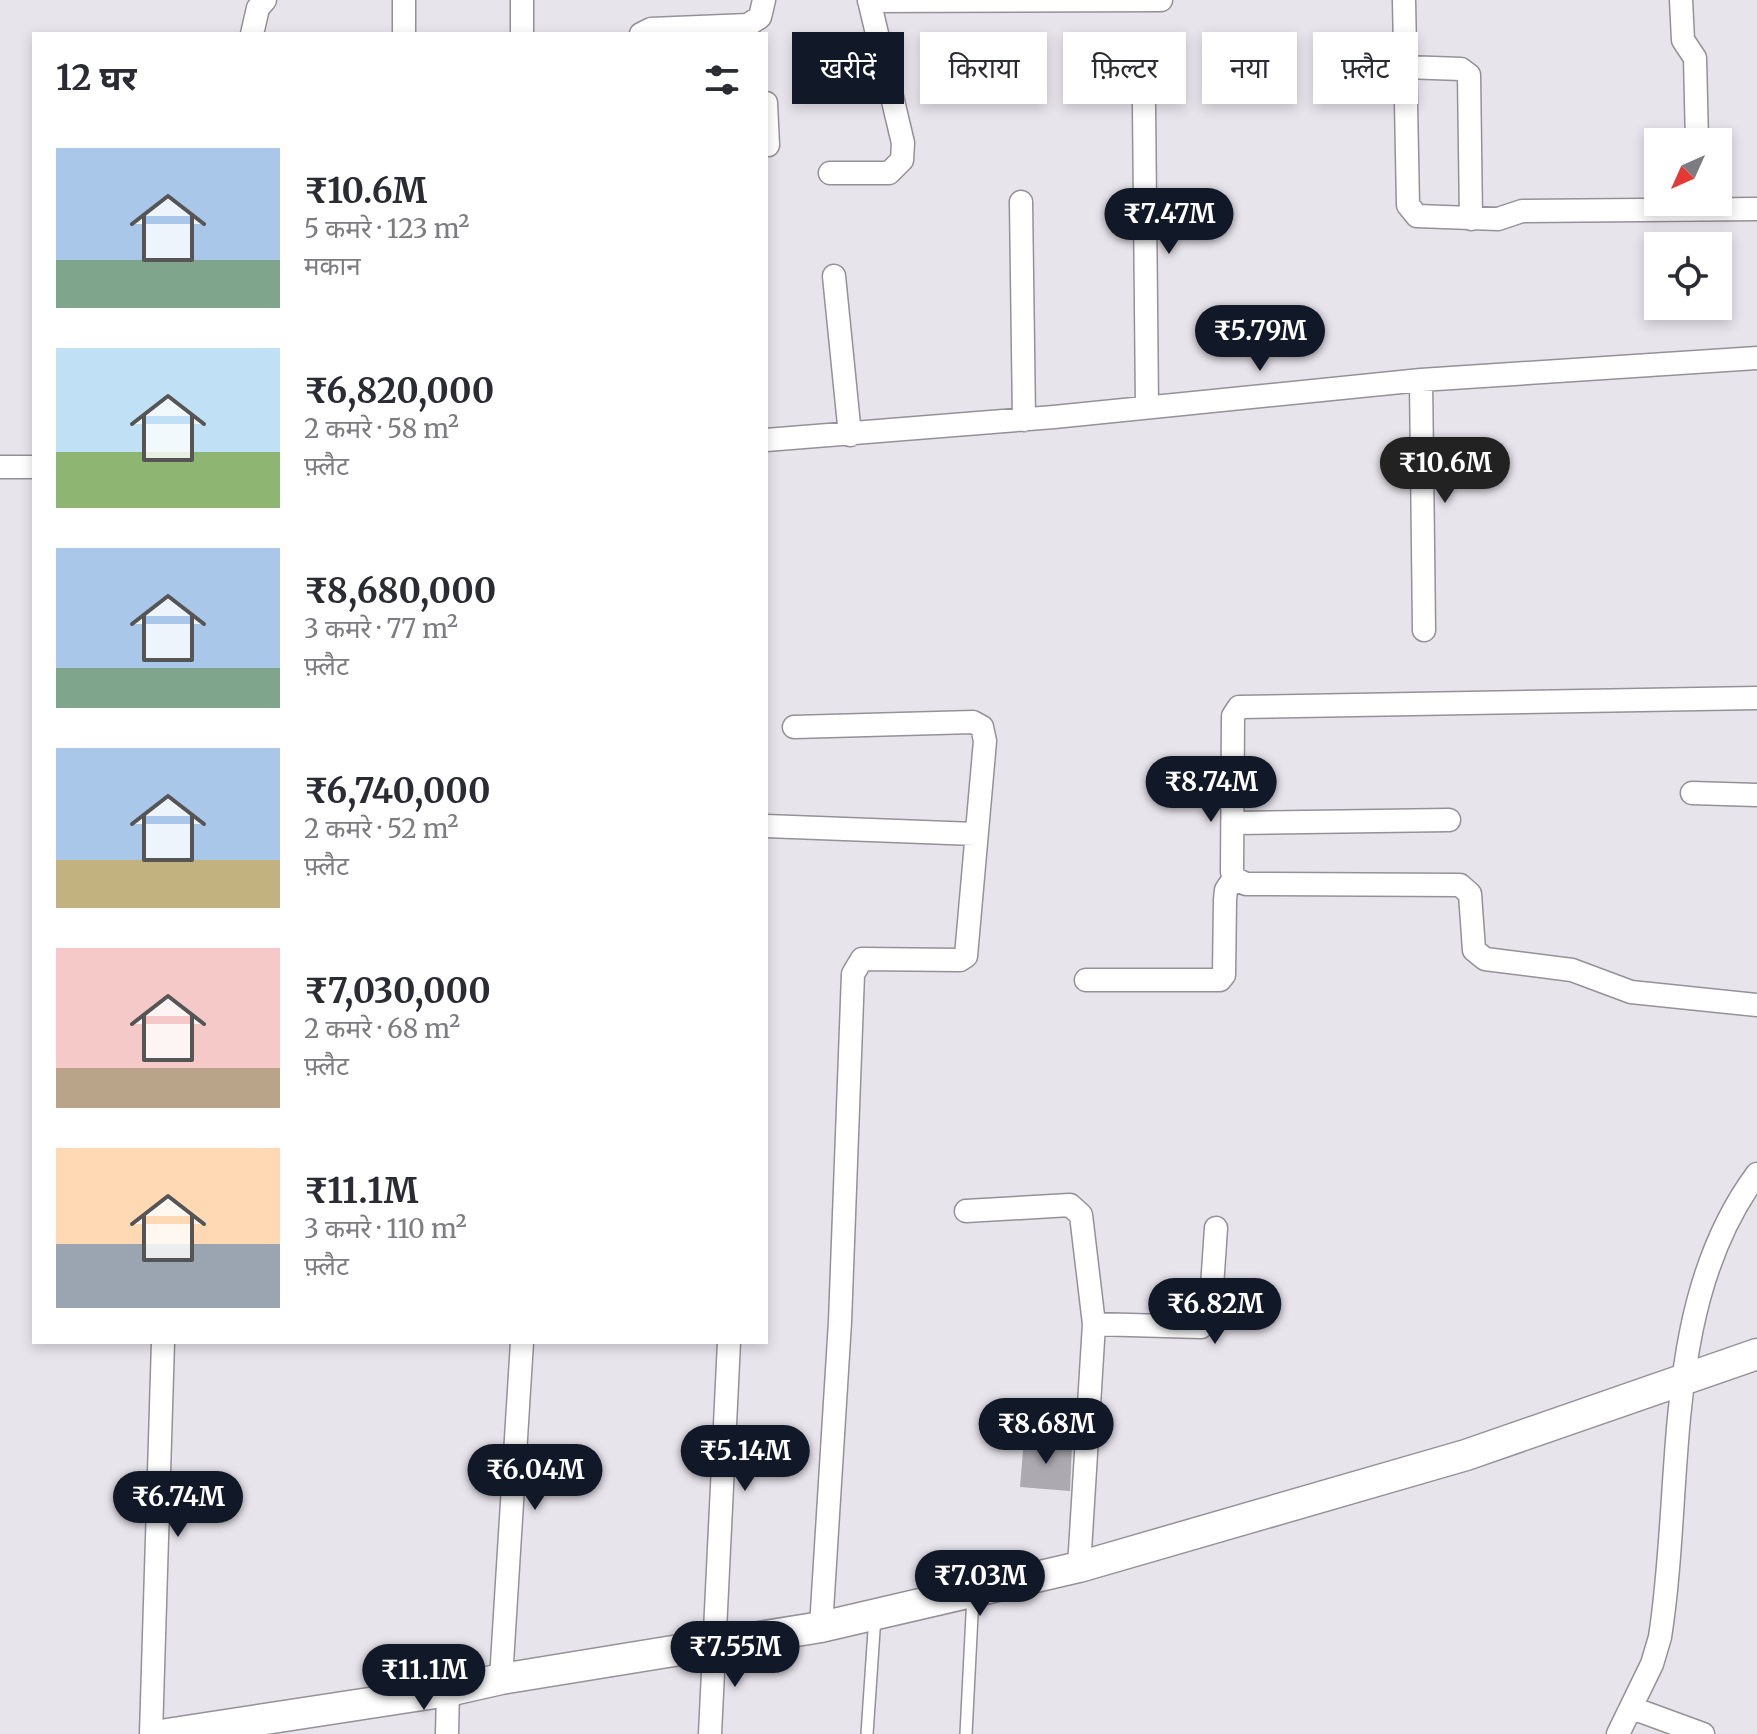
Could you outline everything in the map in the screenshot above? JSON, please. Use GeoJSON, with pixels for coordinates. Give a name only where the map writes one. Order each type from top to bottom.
{"type":"FeatureCollection","features":[{"type":"Feature","properties":{"kind":"main road"},"geometry":{"type":"LineString","coordinates":[[167,1734],[448,1691],[501,1679],[875,1616],[1079,1567],[1466,1455],[1757,1354]]}},
{"type":"Feature","properties":{"kind":"street"},"geometry":{"type":"LineString","coordinates":[[252,32],[258,8],[265,0]]}},
{"type":"Feature","properties":{"kind":"street"},"geometry":{"type":"LineString","coordinates":[[404,0],[404,32]]}},
{"type":"Feature","properties":{"kind":"street"},"geometry":{"type":"LineString","coordinates":[[522,0],[522,32]]}},
{"type":"Feature","properties":{"kind":"street"},"geometry":{"type":"LineString","coordinates":[[830,173],[889,173],[902,160],[903,143],[869,0],[1161,0]]}},
{"type":"Feature","properties":{"kind":"street"},"geometry":{"type":"LineString","coordinates":[[1404,0],[1404,32]]}},
{"type":"Feature","properties":{"kind":"street"},"geometry":{"type":"LineString","coordinates":[[1681,0],[1683,40],[1695,58],[1697,128]]}},
{"type":"Feature","properties":{"kind":"street"},"geometry":{"type":"LineString","coordinates":[[645,32],[651,29],[748,25],[763,16]]}},
{"type":"Feature","properties":{"kind":"street"},"geometry":{"type":"LineString","coordinates":[[1418,67],[1461,69],[1469,75],[1471,219]]}},
{"type":"Feature","properties":{"kind":"street"},"geometry":{"type":"LineString","coordinates":[[1406,104],[1410,210],[1421,217],[1498,219],[1522,211],[1644,207]]}},
{"type":"Feature","properties":{"kind":"street"},"geometry":{"type":"LineString","coordinates":[[1144,105],[1147,407]]}},
{"type":"Feature","properties":{"kind":"street"},"geometry":{"type":"LineString","coordinates":[[1021,202],[1024,420]]}},
{"type":"Feature","properties":{"kind":"street"},"geometry":{"type":"LineString","coordinates":[[1732,207],[1757,209]]}},
{"type":"Feature","properties":{"kind":"street"},"geometry":{"type":"LineString","coordinates":[[834,276],[850,435]]}},
{"type":"Feature","properties":{"kind":"street"},"geometry":{"type":"LineString","coordinates":[[768,440],[1024,420],[1421,380],[1757,358]]}},
{"type":"Feature","properties":{"kind":"street"},"geometry":{"type":"LineString","coordinates":[[1421,380],[1424,630]]}},
{"type":"Feature","properties":{"kind":"street"},"geometry":{"type":"LineString","coordinates":[[0,467],[32,467]]}},
{"type":"Feature","properties":{"kind":"street"},"geometry":{"type":"LineString","coordinates":[[1086,980],[1220,980],[1224,975],[1226,890],[1234,878],[1233,716],[1239,707],[1757,698]]}},
{"type":"Feature","properties":{"kind":"street"},"geometry":{"type":"LineString","coordinates":[[794,727],[978,724],[984,731],[985,760],[975,834],[971,929],[966,956],[960,960],[862,959],[853,974],[840,1322],[821,1627]]}},
{"type":"Feature","properties":{"kind":"street"},"geometry":{"type":"LineString","coordinates":[[1692,793],[1757,795]]}},
{"type":"Feature","properties":{"kind":"street"},"geometry":{"type":"LineString","coordinates":[[1234,823],[1449,820]]}},
{"type":"Feature","properties":{"kind":"street"},"geometry":{"type":"LineString","coordinates":[[768,826],[975,834]]}},
{"type":"Feature","properties":{"kind":"street"},"geometry":{"type":"LineString","coordinates":[[1234,878],[1246,884],[1460,885],[1470,894],[1474,950],[1485,959],[1572,970],[1631,992],[1757,1005]]}},
{"type":"Feature","properties":{"kind":"street"},"geometry":{"type":"LineString","coordinates":[[1618,1734],[1652,1664],[1663,1624],[1683,1382],[1718,1236],[1728,1214],[1757,1174]]}},
{"type":"Feature","properties":{"kind":"street"},"geometry":{"type":"LineString","coordinates":[[966,1211],[1070,1205],[1079,1210],[1094,1324],[1079,1567]]}},
{"type":"Feature","properties":{"kind":"street"},"geometry":{"type":"LineString","coordinates":[[1094,1324],[1201,1327],[1210,1316],[1216,1228]]}},
{"type":"Feature","properties":{"kind":"street"},"geometry":{"type":"LineString","coordinates":[[151,1734],[163,1344]]}},
{"type":"Feature","properties":{"kind":"street"},"geometry":{"type":"LineString","coordinates":[[501,1679],[522,1344]]}},
{"type":"Feature","properties":{"kind":"street"},"geometry":{"type":"LineString","coordinates":[[710,1734],[729,1344]]}},
{"type":"Feature","properties":{"kind":"street"},"geometry":{"type":"LineString","coordinates":[[447,1734],[448,1691]]}},
{"type":"Feature","properties":{"kind":"street"},"geometry":{"type":"LineString","coordinates":[[1632,1708],[1703,1734]]}},
{"type":"Feature","properties":{"kind":"lane"},"geometry":{"type":"LineString","coordinates":[[966,1734],[973,1592]]}},
{"type":"Feature","properties":{"kind":"lane"},"geometry":{"type":"LineString","coordinates":[[867,1734],[875,1616]]}},
{"type":"Feature","properties":{"kind":"building"},"geometry":{"type":"Polygon","coordinates":[[[1024,1439],[1072,1445],[1070,1491],[1020,1487],[1024,1439]]]}}]}
